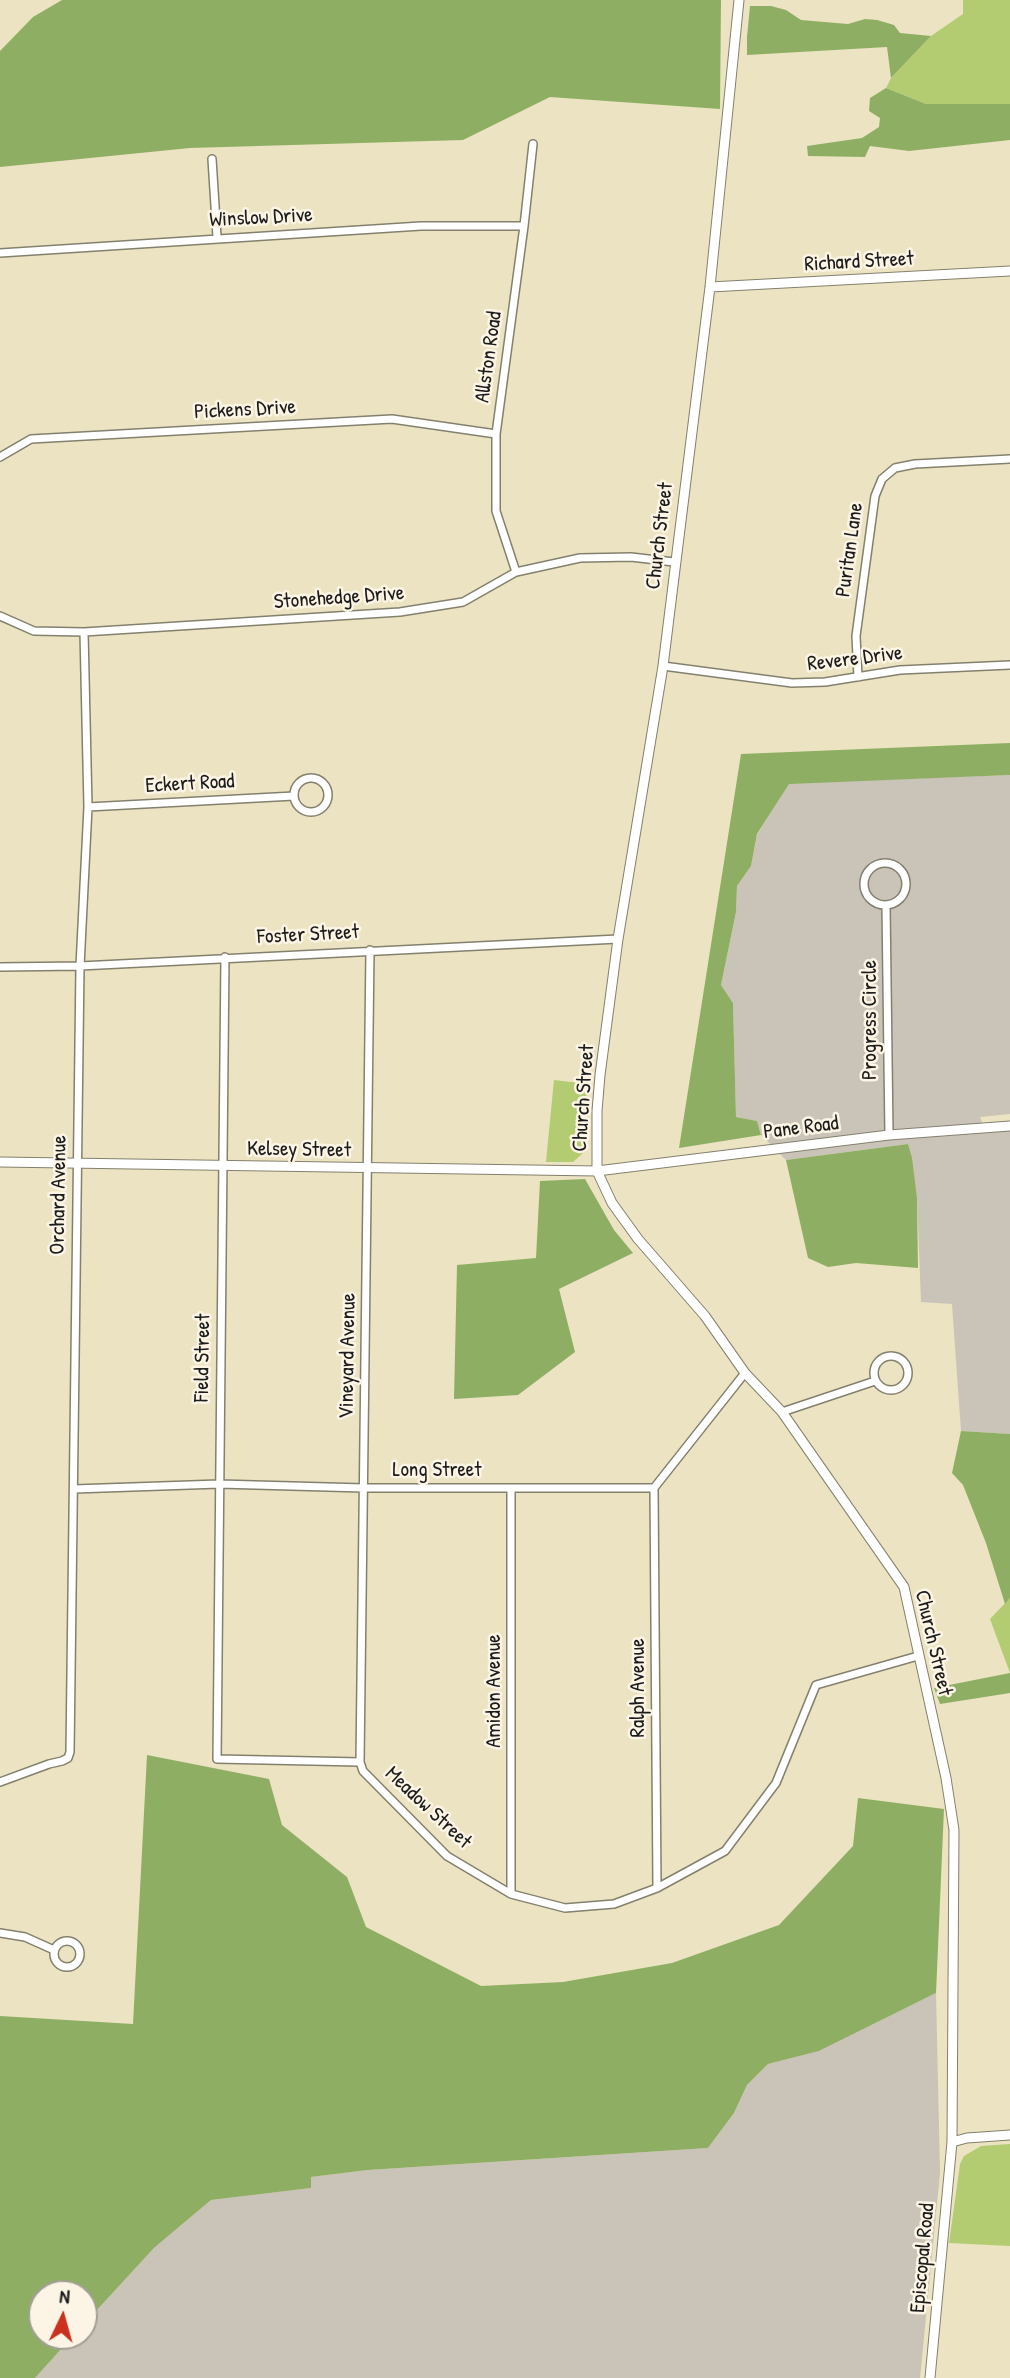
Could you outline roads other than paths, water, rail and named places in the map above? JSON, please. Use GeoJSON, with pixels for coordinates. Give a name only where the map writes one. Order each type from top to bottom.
{"type":"FeatureCollection","features":[{"type":"Feature","properties":{"kind":"street","name":"Church Street"},"geometry":{"type":"LineString","coordinates":[[739,0],[710,287],[663,666],[618,939],[600,1075],[597,1171],[612,1203],[638,1239],[705,1315],[745,1373],[782,1412],[904,1587],[946,1778],[954,1830],[952,2142]]}},
{"type":"Feature","properties":{"kind":"street","name":"Allston Road"},"geometry":{"type":"LineString","coordinates":[[516,572],[496,511],[496,434],[533,144]]}},
{"type":"Feature","properties":{"kind":"street"},"geometry":{"type":"LineString","coordinates":[[212,159],[217,237]]}},
{"type":"Feature","properties":{"kind":"street","name":"Winslow Drive"},"geometry":{"type":"LineString","coordinates":[[0,253],[421,226],[524,226]]}},
{"type":"Feature","properties":{"kind":"street","name":"Richard Street"},"geometry":{"type":"LineString","coordinates":[[710,287],[1010,271]]}},
{"type":"Feature","properties":{"kind":"street","name":"Pickens Drive"},"geometry":{"type":"LineString","coordinates":[[0,457],[32,439],[392,419],[496,434]]}},
{"type":"Feature","properties":{"kind":"street","name":"Puritan Lane"},"geometry":{"type":"LineString","coordinates":[[858,677],[856,636],[875,496],[882,480],[895,468],[915,464],[1010,459]]}},
{"type":"Feature","properties":{"kind":"street","name":"Stonehedge Drive"},"geometry":{"type":"LineString","coordinates":[[0,616],[34,631],[84,632],[400,612],[463,602],[516,572],[580,558],[631,557],[674,562]]}},
{"type":"Feature","properties":{"kind":"street","name":"Orchard Avenue"},"geometry":{"type":"LineString","coordinates":[[0,1782],[68,1758],[80,966],[89,807],[84,632]]}},
{"type":"Feature","properties":{"kind":"street","name":"Revere Drive"},"geometry":{"type":"LineString","coordinates":[[663,666],[792,683],[825,682],[901,670],[1010,665]]}},
{"type":"Feature","properties":{"kind":"street","name":"Eckert Road"},"geometry":{"type":"LineString","coordinates":[[307,778],[323,782],[328,792],[326,803],[313,812],[298,806],[294,796],[298,785],[307,778]]}},
{"type":"Feature","properties":{"kind":"street","name":"Eckert Road"},"geometry":{"type":"LineString","coordinates":[[89,807],[294,796]]}},
{"type":"Feature","properties":{"kind":"street"},"geometry":{"type":"LineString","coordinates":[[881,863],[898,867],[906,884],[902,896],[886,905],[869,898],[863,884],[867,872],[881,863]]}},
{"type":"Feature","properties":{"kind":"street","name":"Progress Circle"},"geometry":{"type":"LineString","coordinates":[[886,905],[889,1135]]}},
{"type":"Feature","properties":{"kind":"street","name":"Foster Street"},"geometry":{"type":"LineString","coordinates":[[0,967],[80,966],[618,939]]}},
{"type":"Feature","properties":{"kind":"street","name":"Vineyard Avenue"},"geometry":{"type":"LineString","coordinates":[[360,1762],[370,950]]}},
{"type":"Feature","properties":{"kind":"street","name":"Field Street"},"geometry":{"type":"LineString","coordinates":[[217,1759],[225,957]]}},
{"type":"Feature","properties":{"kind":"street","name":"Pane Road"},"geometry":{"type":"LineString","coordinates":[[597,1171],[889,1135],[1010,1126]]}},
{"type":"Feature","properties":{"kind":"street","name":"Kelsey Street"},"geometry":{"type":"LineString","coordinates":[[0,1162],[597,1171]]}},
{"type":"Feature","properties":{"kind":"street"},"geometry":{"type":"LineString","coordinates":[[895,1356],[905,1362],[908,1378],[905,1384],[896,1390],[884,1390],[875,1381],[874,1370],[884,1357],[895,1356]]}},
{"type":"Feature","properties":{"kind":"street"},"geometry":{"type":"LineString","coordinates":[[654,1488],[745,1373]]}},
{"type":"Feature","properties":{"kind":"street"},"geometry":{"type":"LineString","coordinates":[[782,1412],[875,1381]]}},
{"type":"Feature","properties":{"kind":"street","name":"Long Street"},"geometry":{"type":"LineString","coordinates":[[74,1489],[219,1484],[364,1488],[654,1488]]}},
{"type":"Feature","properties":{"kind":"street","name":"Amidon Avenue"},"geometry":{"type":"LineString","coordinates":[[511,1488],[511,1894]]}},
{"type":"Feature","properties":{"kind":"street","name":"Ralph Avenue"},"geometry":{"type":"LineString","coordinates":[[654,1488],[657,1888]]}},
{"type":"Feature","properties":{"kind":"street","name":"Meadow Street"},"geometry":{"type":"LineString","coordinates":[[217,1759],[360,1762],[363,1771],[447,1856],[511,1894],[565,1908],[614,1904],[657,1888],[725,1851],[776,1783],[816,1685],[918,1656]]}},
{"type":"Feature","properties":{"kind":"street"},"geometry":{"type":"LineString","coordinates":[[0,1933],[25,1937],[54,1950]]}},
{"type":"Feature","properties":{"kind":"street"},"geometry":{"type":"LineString","coordinates":[[952,2142],[967,2138],[1010,2135]]}},
{"type":"Feature","properties":{"kind":"street","name":"Episcopal Road"},"geometry":{"type":"LineString","coordinates":[[930,2378],[952,2142]]}}]}
